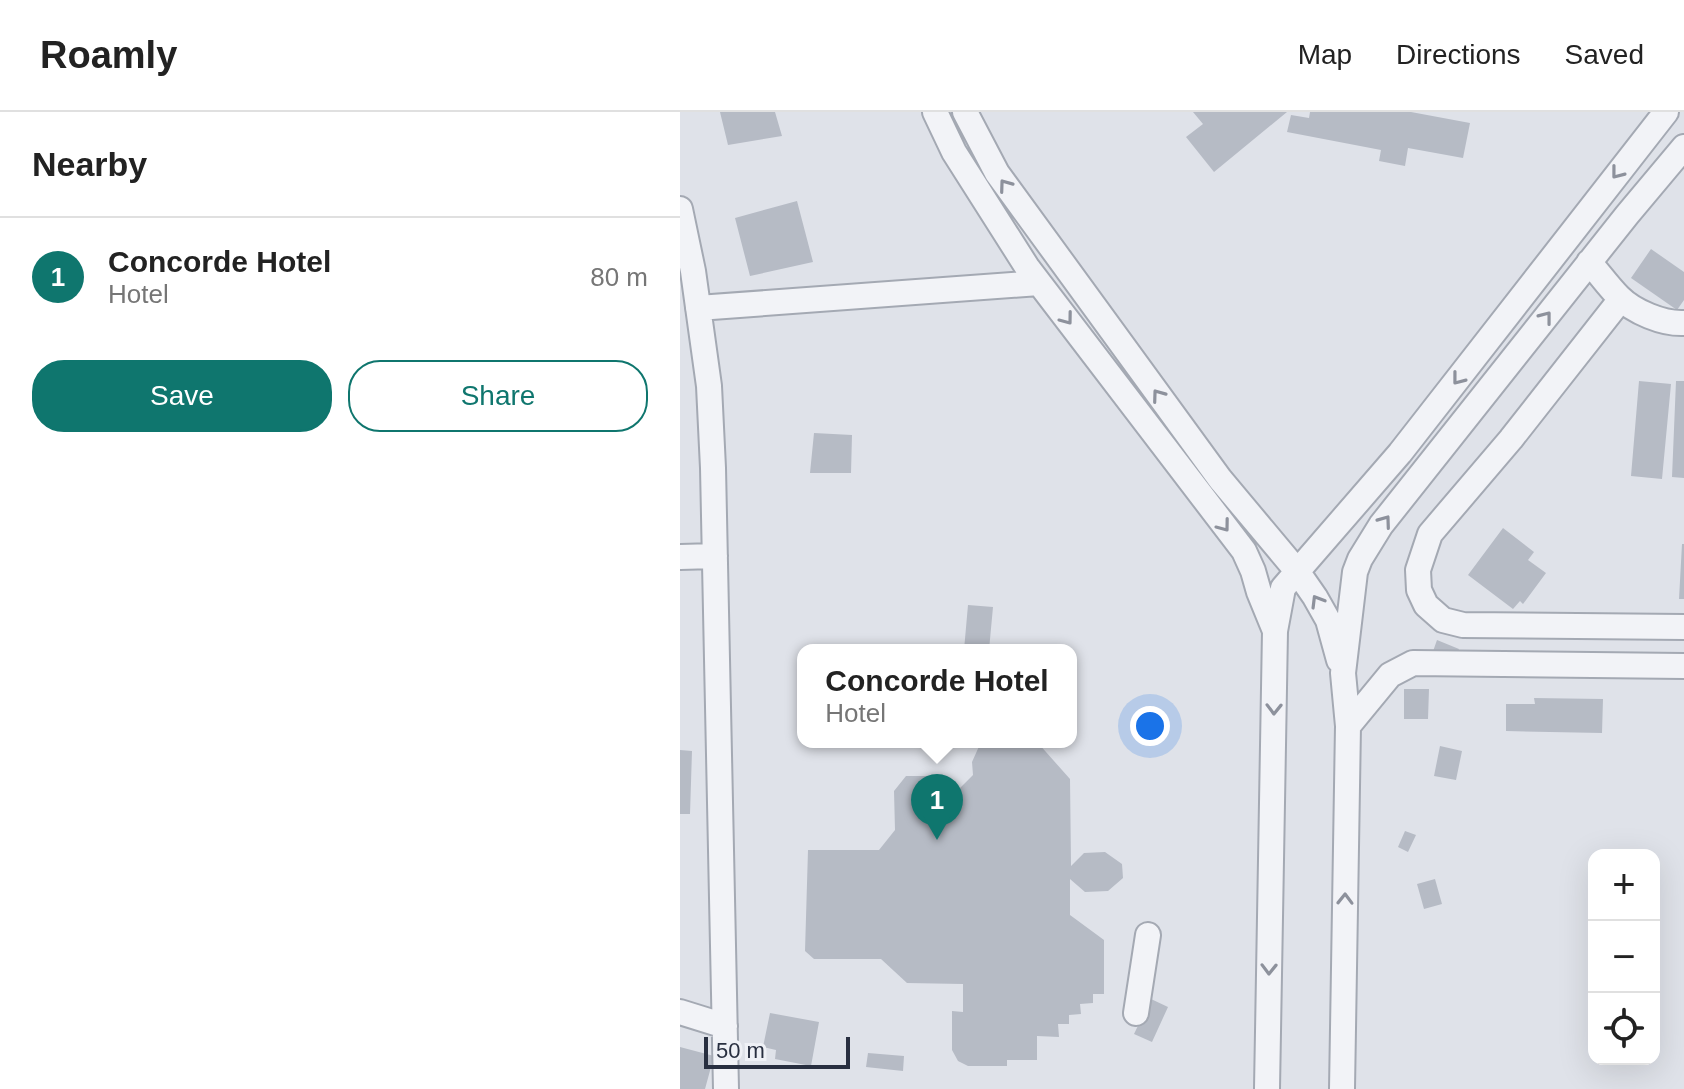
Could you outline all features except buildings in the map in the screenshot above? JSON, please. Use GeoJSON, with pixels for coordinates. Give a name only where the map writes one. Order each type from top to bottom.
{"type":"FeatureCollection","features":[{"type":"Feature","properties":{"kind":"street"},"geometry":{"type":"LineString","coordinates":[[935,112],[954,152],[1027,267],[1244,551],[1275,631]]}},
{"type":"Feature","properties":{"kind":"street"},"geometry":{"type":"LineString","coordinates":[[965,112],[997,173],[1220,479],[1297,571],[1328,620],[1343,673],[1348,726],[1342,1089]]}},
{"type":"Feature","properties":{"kind":"street"},"geometry":{"type":"LineString","coordinates":[[1267,1089],[1275,631],[1283,588],[1400,453],[1666,112]]}},
{"type":"Feature","properties":{"kind":"street"},"geometry":{"type":"LineString","coordinates":[[1343,673],[1352,585],[1360,559],[1381,525],[1684,147]]}},
{"type":"Feature","properties":{"kind":"street"},"geometry":{"type":"LineString","coordinates":[[681,218],[709,386],[726,1089]]}},
{"type":"Feature","properties":{"kind":"street"},"geometry":{"type":"LineString","coordinates":[[1589,262],[1621,299],[1655,318],[1684,323]]}},
{"type":"Feature","properties":{"kind":"street"},"geometry":{"type":"LineString","coordinates":[[698,308],[1039,283]]}},
{"type":"Feature","properties":{"kind":"street"},"geometry":{"type":"LineString","coordinates":[[1621,299],[1511,439],[1430,534],[1418,570],[1419,590],[1426,605],[1443,620],[1463,625],[1684,627]]}},
{"type":"Feature","properties":{"kind":"street"},"geometry":{"type":"LineString","coordinates":[[680,557],[715,556]]}},
{"type":"Feature","properties":{"kind":"street"},"geometry":{"type":"LineString","coordinates":[[1348,726],[1390,675],[1413,663],[1684,666]]}},
{"type":"Feature","properties":{"kind":"street"},"geometry":{"type":"LineString","coordinates":[[1136,1013],[1148,935]]}},
{"type":"Feature","properties":{"kind":"street"},"geometry":{"type":"LineString","coordinates":[[680,1012],[725,1026]]}},
{"type":"Feature","properties":{"kind":"place","name":"Concorde Hotel"},"geometry":{"type":"Point","coordinates":[937,840]}}]}
